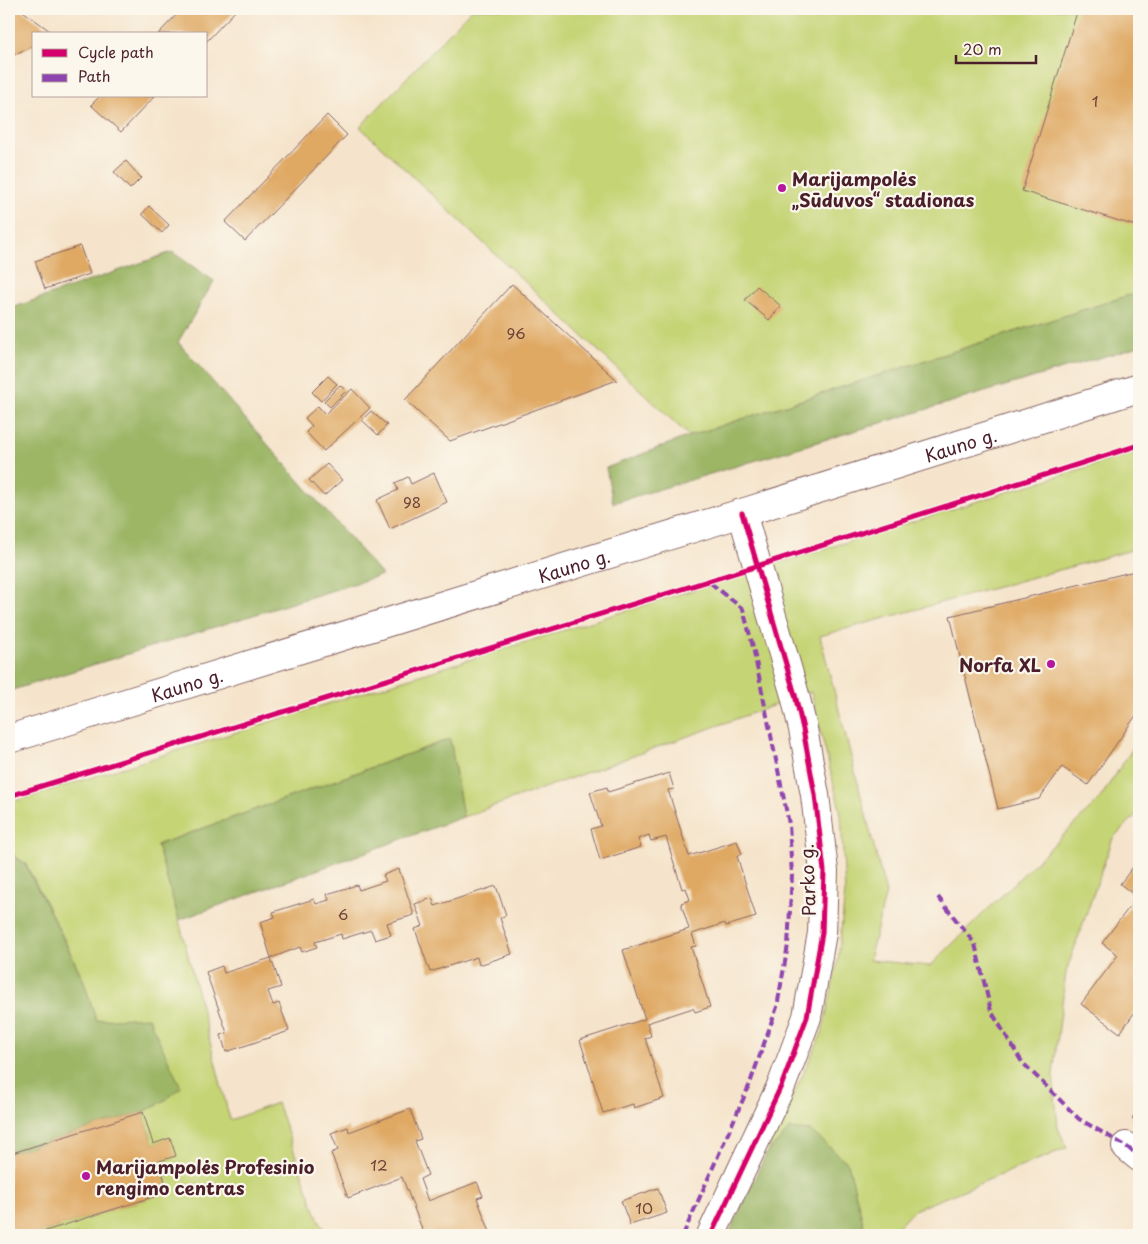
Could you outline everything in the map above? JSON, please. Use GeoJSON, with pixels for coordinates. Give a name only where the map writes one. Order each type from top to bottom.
{"type":"FeatureCollection","features":[{"type":"Feature","properties":{"kind":"main road","name":"Kauno g."},"geometry":{"type":"LineString","coordinates":[[9,739],[742,513],[1139,388]]}},
{"type":"Feature","properties":{"kind":"main road","name":"Parko g."},"geometry":{"type":"LineString","coordinates":[[711,1235],[782,1084],[807,1017],[822,933],[824,871],[803,729],[795,695],[742,513]]}},
{"type":"Feature","properties":{"kind":"green space","name":"Marijampolės „Sūduvos“ stadionas"},"geometry":{"type":"Polygon","coordinates":[[[472,9],[1139,9],[1139,292],[689,436],[360,127],[472,9]]]}},
{"type":"Feature","properties":{"kind":"green space"},"geometry":{"type":"Polygon","coordinates":[[[172,252],[214,281],[178,342],[382,575],[9,691],[9,309],[172,252]]]}},
{"type":"Feature","properties":{"kind":"green space"},"geometry":{"type":"Polygon","coordinates":[[[1139,292],[1139,346],[613,503],[606,468],[689,436],[1139,292]]]}},
{"type":"Feature","properties":{"kind":"green space"},"geometry":{"type":"Polygon","coordinates":[[[1139,451],[1139,548],[820,636],[886,893],[869,960],[930,966],[1098,801],[1139,739],[1139,812],[1113,838],[1066,972],[1053,1074],[1058,1128],[1067,1148],[914,1210],[890,1235],[866,1235],[848,1164],[790,1129],[766,1154],[822,1033],[838,960],[845,892],[841,814],[811,692],[463,817],[450,739],[157,845],[179,920],[230,1120],[277,1103],[317,1216],[328,1235],[33,1235],[168,1192],[159,1161],[170,1139],[153,1144],[143,1112],[167,1099],[96,1021],[83,979],[26,864],[9,852],[9,803],[1139,451]]]}},
{"type":"Feature","properties":{"kind":"green space"},"geometry":{"type":"Polygon","coordinates":[[[450,739],[463,817],[179,920],[157,845],[450,739]]]}},
{"type":"Feature","properties":{"kind":"green space"},"geometry":{"type":"Polygon","coordinates":[[[9,852],[25,864],[83,979],[96,1020],[148,1017],[181,1087],[167,1099],[143,1112],[9,1154],[9,852]]]}},
{"type":"Feature","properties":{"kind":"green space"},"geometry":{"type":"Polygon","coordinates":[[[790,1129],[811,1131],[848,1163],[866,1235],[728,1235],[766,1154],[790,1129]]]}},
{"type":"Feature","properties":{"kind":"building"},"geometry":{"type":"Polygon","coordinates":[[[9,9],[20,9],[50,31],[32,32],[32,46],[9,57],[9,9]]]}},
{"type":"Feature","properties":{"kind":"building"},"geometry":{"type":"Polygon","coordinates":[[[182,9],[237,9],[208,40],[208,32],[160,32],[182,9]]]}},
{"type":"Feature","properties":{"kind":"building"},"geometry":{"type":"Polygon","coordinates":[[[1078,9],[1139,9],[1139,227],[1022,191],[1078,9]]]}},
{"type":"Feature","properties":{"kind":"building"},"geometry":{"type":"Polygon","coordinates":[[[98,98],[153,98],[121,132],[91,105],[98,98]]]}},
{"type":"Feature","properties":{"kind":"building"},"geometry":{"type":"Polygon","coordinates":[[[327,115],[347,135],[245,241],[225,222],[327,115]]]}},
{"type":"Feature","properties":{"kind":"building"},"geometry":{"type":"Polygon","coordinates":[[[126,161],[141,178],[130,189],[114,172],[126,161]]]}},
{"type":"Feature","properties":{"kind":"building"},"geometry":{"type":"Polygon","coordinates":[[[149,206],[169,225],[162,233],[142,214],[149,206]]]}},
{"type":"Feature","properties":{"kind":"building"},"geometry":{"type":"Polygon","coordinates":[[[80,246],[90,274],[45,289],[35,261],[80,246]]]}},
{"type":"Feature","properties":{"kind":"building"},"geometry":{"type":"Polygon","coordinates":[[[512,284],[617,380],[450,441],[405,400],[512,284]]]}},
{"type":"Feature","properties":{"kind":"building"},"geometry":{"type":"Polygon","coordinates":[[[757,286],[781,306],[769,320],[745,300],[757,286]]]}},
{"type":"Feature","properties":{"kind":"building"},"geometry":{"type":"Polygon","coordinates":[[[328,376],[337,384],[321,401],[312,392],[328,376]]]}},
{"type":"Feature","properties":{"kind":"building"},"geometry":{"type":"Polygon","coordinates":[[[340,385],[346,391],[330,407],[324,401],[340,385]]]}},
{"type":"Feature","properties":{"kind":"building"},"geometry":{"type":"Polygon","coordinates":[[[352,389],[370,408],[324,451],[306,432],[312,426],[305,418],[318,406],[325,414],[352,389]]]}},
{"type":"Feature","properties":{"kind":"building"},"geometry":{"type":"Polygon","coordinates":[[[371,411],[387,425],[378,435],[362,420],[371,411]]]}},
{"type":"Feature","properties":{"kind":"building"},"geometry":{"type":"Polygon","coordinates":[[[327,464],[342,480],[324,496],[309,480],[327,464]]]}},
{"type":"Feature","properties":{"kind":"building"},"geometry":{"type":"Polygon","coordinates":[[[434,473],[447,502],[390,529],[377,500],[398,490],[395,483],[408,477],[411,484],[434,473]]]}},
{"type":"Feature","properties":{"kind":"building","name":"Norfa XL"},"geometry":{"type":"Polygon","coordinates":[[[1139,570],[1139,711],[1088,785],[1062,767],[1039,799],[998,809],[950,616],[1139,570]]]}},
{"type":"Feature","properties":{"kind":"building"},"geometry":{"type":"Polygon","coordinates":[[[669,773],[674,789],[668,790],[689,856],[737,841],[742,854],[737,856],[756,917],[726,926],[725,923],[692,934],[696,946],[691,947],[710,1007],[695,1012],[693,1008],[647,1023],[651,1036],[645,1038],[664,1098],[634,1108],[633,1104],[603,1113],[580,1040],[645,1019],[623,950],[689,929],[681,903],[690,900],[686,888],[682,889],[666,837],[651,841],[649,835],[638,839],[641,847],[600,860],[591,829],[601,826],[590,792],[607,787],[608,792],[669,773]]]}},
{"type":"Feature","properties":{"kind":"building"},"geometry":{"type":"Polygon","coordinates":[[[1139,859],[1139,1006],[1120,1033],[1081,1004],[1118,955],[1102,943],[1137,897],[1120,884],[1139,859]]]}},
{"type":"Feature","properties":{"kind":"building"},"geometry":{"type":"Polygon","coordinates":[[[399,869],[414,915],[387,923],[391,935],[375,940],[371,930],[342,939],[341,934],[315,942],[317,947],[302,952],[300,947],[271,958],[260,922],[275,917],[273,912],[314,899],[316,904],[329,900],[327,894],[357,885],[359,890],[386,881],[383,875],[399,869]]]}},
{"type":"Feature","properties":{"kind":"building"},"geometry":{"type":"Polygon","coordinates":[[[496,886],[506,915],[500,918],[512,954],[479,965],[477,957],[430,972],[415,929],[423,926],[415,904],[432,898],[435,906],[496,886]]]}},
{"type":"Feature","properties":{"kind":"building"},"geometry":{"type":"Polygon","coordinates":[[[271,958],[281,987],[268,991],[273,1005],[279,1003],[289,1031],[226,1052],[221,1035],[227,1033],[206,972],[222,966],[224,973],[271,958]]]}},
{"type":"Feature","properties":{"kind":"building"},"geometry":{"type":"Polygon","coordinates":[[[410,1109],[421,1139],[415,1141],[428,1175],[420,1179],[428,1201],[477,1182],[483,1196],[477,1198],[491,1235],[430,1235],[429,1232],[424,1234],[402,1177],[348,1198],[331,1153],[338,1150],[331,1133],[348,1127],[349,1132],[410,1109]]]}},
{"type":"Feature","properties":{"kind":"building"},"geometry":{"type":"Polygon","coordinates":[[[1139,1109],[1139,1124],[1132,1118],[1139,1109]]]}},
{"type":"Feature","properties":{"kind":"building","name":"Marijampolės Profesinio rengimo centras"},"geometry":{"type":"Polygon","coordinates":[[[143,1112],[153,1144],[170,1138],[176,1156],[159,1161],[168,1192],[33,1235],[9,1235],[9,1154],[143,1112]]]}},
{"type":"Feature","properties":{"kind":"building"},"geometry":{"type":"Polygon","coordinates":[[[658,1188],[667,1213],[630,1225],[621,1201],[658,1188]]]}},
{"type":"Feature","properties":{"kind":"marked path"},"geometry":{"type":"LineString","coordinates":[[683,1235],[749,1086],[777,1007],[788,945],[792,875],[789,824],[753,647],[743,609],[708,581]]}},
{"type":"Feature","properties":{"kind":"marked path"},"geometry":{"type":"LineString","coordinates":[[938,897],[975,944],[991,1011],[1022,1062],[1079,1119],[1126,1146],[1139,1157]]}},
{"type":"Feature","properties":{"kind":"cycle path"},"geometry":{"type":"LineString","coordinates":[[9,796],[757,566],[1139,445]]}},
{"type":"Feature","properties":{"kind":"cycle path"},"geometry":{"type":"LineString","coordinates":[[711,1235],[782,1084],[807,1017],[822,933],[824,871],[815,795],[803,729],[795,695],[742,513]]}},
{"type":"Feature","properties":{"kind":"place","name":"Marijampolės „Sūduvos“ stadionas"},"geometry":{"type":"Point","coordinates":[782,188]}},
{"type":"Feature","properties":{"kind":"place","name":"Norfa XL"},"geometry":{"type":"Point","coordinates":[1051,664]}},
{"type":"Feature","properties":{"kind":"place","name":"Marijampolės Profesinio rengimo centras"},"geometry":{"type":"Point","coordinates":[86,1176]}}]}
